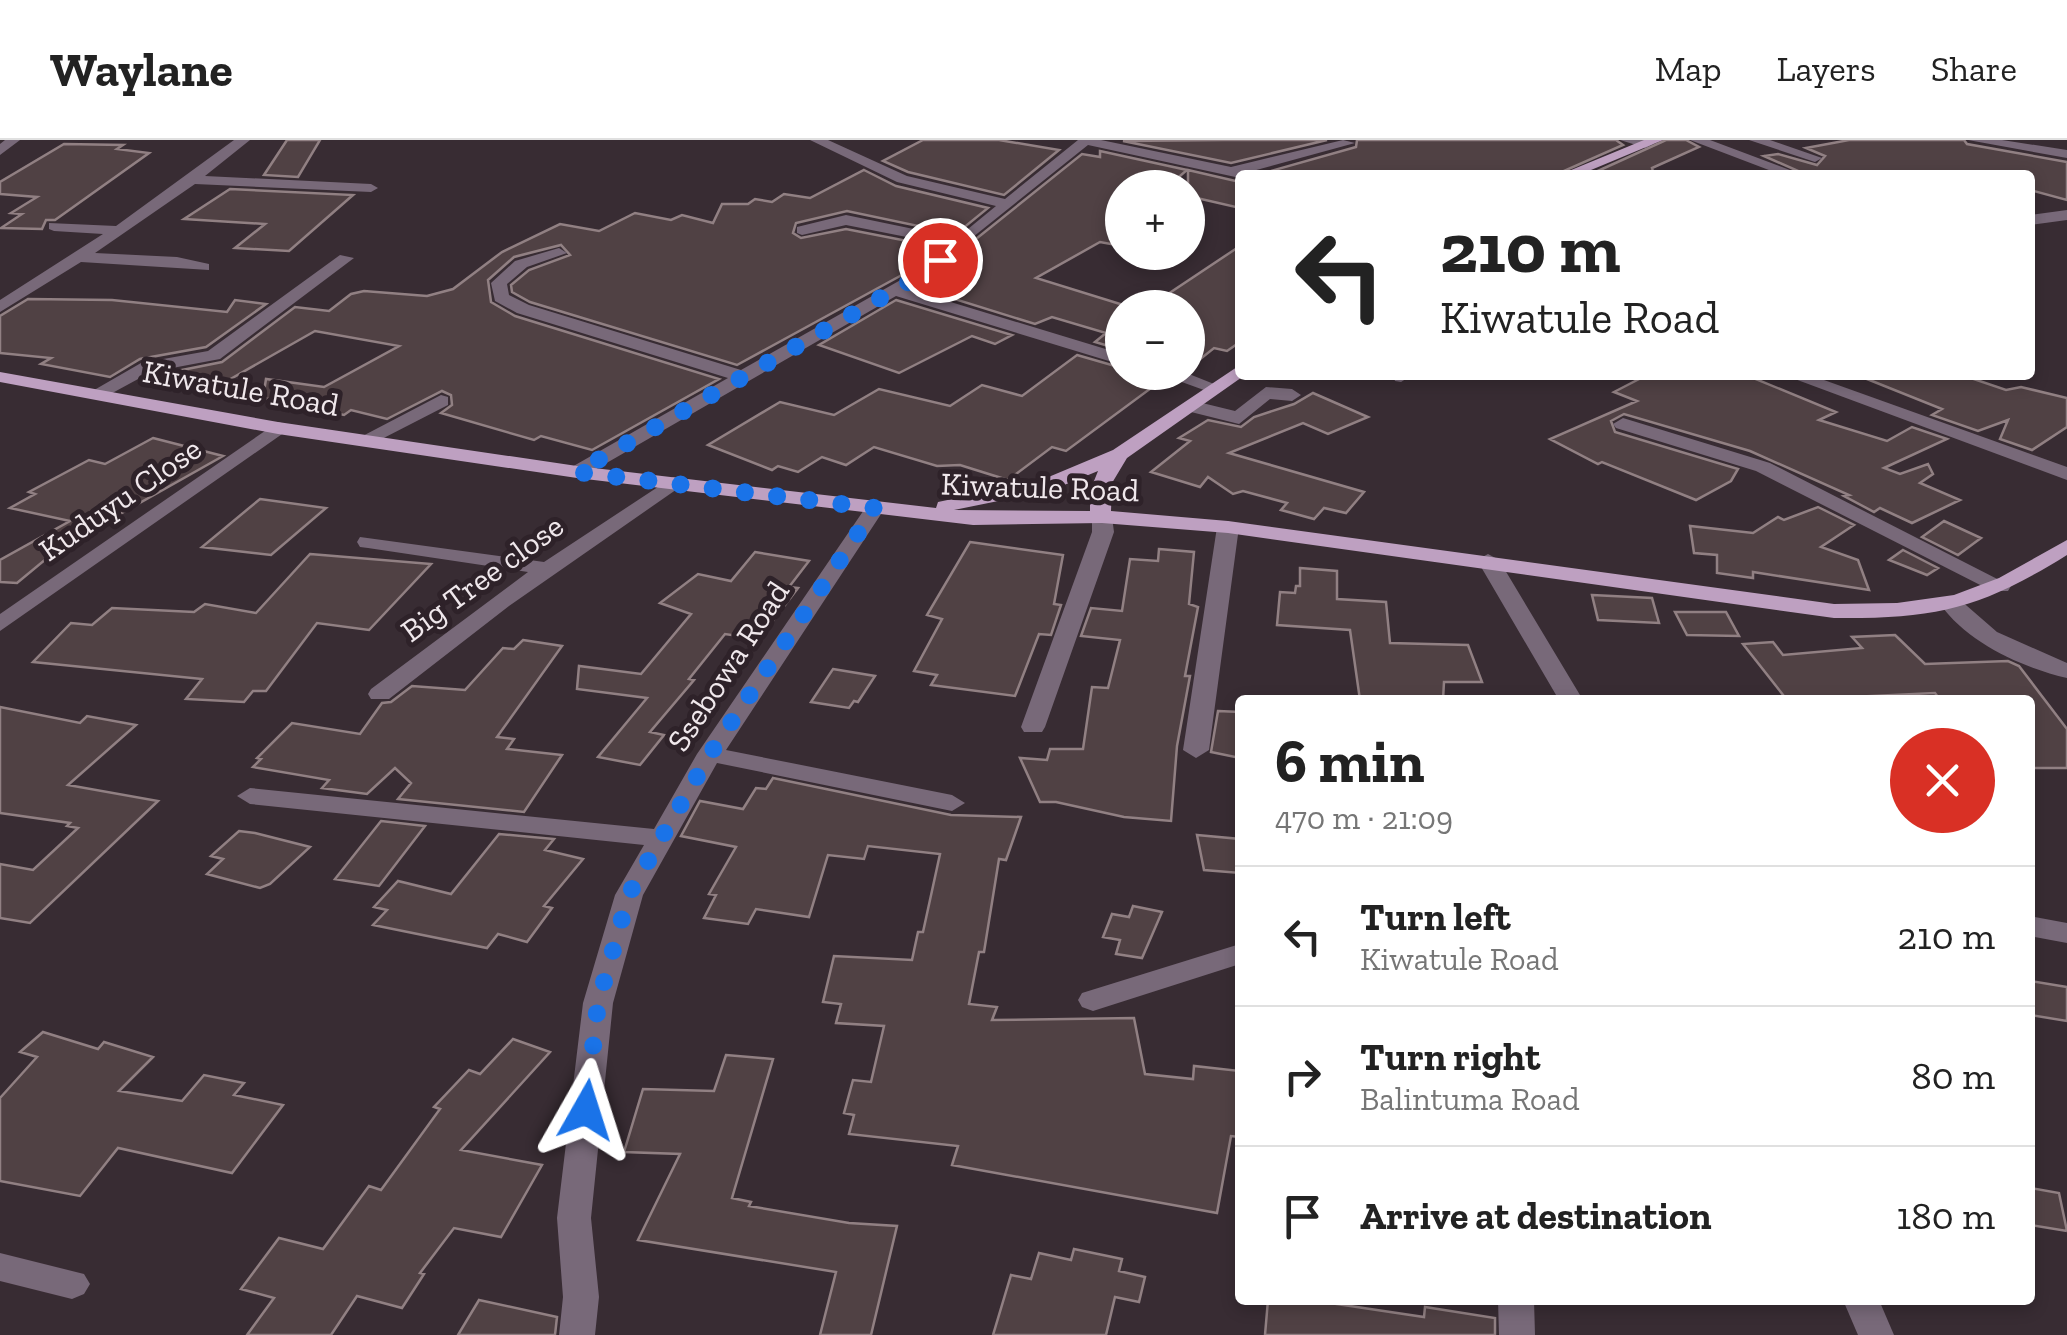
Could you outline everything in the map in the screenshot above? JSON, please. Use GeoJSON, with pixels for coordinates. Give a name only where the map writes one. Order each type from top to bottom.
{"type":"FeatureCollection","features":[{"type":"Feature","properties":{"kind":"main road"},"geometry":{"type":"LineString","coordinates":[[1582,170],[1651,142]]}},
{"type":"Feature","properties":{"kind":"main road"},"geometry":{"type":"LineString","coordinates":[[875,508],[957,505],[1045,486],[1120,454],[1235,373]]}},
{"type":"Feature","properties":{"kind":"main road","name":"Kiwatule Road"},"geometry":{"type":"LineString","coordinates":[[3,380],[98,393],[278,428],[577,472],[973,519],[1102,517],[1228,527],[1488,560],[1788,606],[1884,612],[1951,604],[2000,586],[2067,546]]}},
{"type":"Feature","properties":{"kind":"main road"},"geometry":{"type":"LineString","coordinates":[[1102,517],[1096,496],[1120,454]]}},
{"type":"Feature","properties":{"kind":"street"},"geometry":{"type":"LineString","coordinates":[[0,151],[14,140]]}},
{"type":"Feature","properties":{"kind":"street"},"geometry":{"type":"LineString","coordinates":[[0,307],[120,230],[243,140]]}},
{"type":"Feature","properties":{"kind":"street"},"geometry":{"type":"LineString","coordinates":[[817,140],[902,180],[1008,204]]}},
{"type":"Feature","properties":{"kind":"street"},"geometry":{"type":"LineString","coordinates":[[577,472],[919,276],[1086,140],[1235,172]]}},
{"type":"Feature","properties":{"kind":"street"},"geometry":{"type":"LineString","coordinates":[[1627,140],[1651,142]]}},
{"type":"Feature","properties":{"kind":"street"},"geometry":{"type":"LineString","coordinates":[[1697,140],[1782,170]]}},
{"type":"Feature","properties":{"kind":"street"},"geometry":{"type":"LineString","coordinates":[[1756,140],[1816,158]]}},
{"type":"Feature","properties":{"kind":"street"},"geometry":{"type":"LineString","coordinates":[[1975,140],[2067,154]]}},
{"type":"Feature","properties":{"kind":"street"},"geometry":{"type":"LineString","coordinates":[[1251,170],[1348,143]]}},
{"type":"Feature","properties":{"kind":"street"},"geometry":{"type":"LineString","coordinates":[[192,180],[371,188]]}},
{"type":"Feature","properties":{"kind":"street"},"geometry":{"type":"LineString","coordinates":[[2035,219],[2067,215]]}},
{"type":"Feature","properties":{"kind":"street"},"geometry":{"type":"LineString","coordinates":[[802,230],[830,220],[846,220],[960,243]]}},
{"type":"Feature","properties":{"kind":"street"},"geometry":{"type":"LineString","coordinates":[[54,226],[120,230]]}},
{"type":"Feature","properties":{"kind":"street"},"geometry":{"type":"LineString","coordinates":[[559,253],[521,264],[499,283],[501,297],[523,309],[741,376]]}},
{"type":"Feature","properties":{"kind":"street"},"geometry":{"type":"LineString","coordinates":[[80,257],[163,260],[203,267]]}},
{"type":"Feature","properties":{"kind":"street"},"geometry":{"type":"LineString","coordinates":[[98,393],[147,366],[190,362],[214,355],[346,258]]}},
{"type":"Feature","properties":{"kind":"street"},"geometry":{"type":"LineString","coordinates":[[893,290],[1105,355]]}},
{"type":"Feature","properties":{"kind":"street"},"geometry":{"type":"LineString","coordinates":[[1807,380],[2067,474]]}},
{"type":"Feature","properties":{"kind":"street"},"geometry":{"type":"LineString","coordinates":[[1205,385],[1214,388]]}},
{"type":"Feature","properties":{"kind":"street"},"geometry":{"type":"LineString","coordinates":[[1190,406],[1239,418],[1266,393],[1292,395]]}},
{"type":"Feature","properties":{"kind":"street"},"geometry":{"type":"LineString","coordinates":[[364,440],[441,401]]}},
{"type":"Feature","properties":{"kind":"street"},"geometry":{"type":"LineString","coordinates":[[1622,424],[1763,467],[2000,586]]}},
{"type":"Feature","properties":{"kind":"street","name":"Kuduyu Close"},"geometry":{"type":"LineString","coordinates":[[0,624],[278,428]]}},
{"type":"Feature","properties":{"kind":"street","name":"Big Tree close"},"geometry":{"type":"LineString","coordinates":[[380,694],[672,483]]}},
{"type":"Feature","properties":{"kind":"street","name":"Ssebowa Road"},"geometry":{"type":"LineString","coordinates":[[577,1335],[581,1297],[574,1218],[598,1003],[629,894],[710,754],[875,508]]}},
{"type":"Feature","properties":{"kind":"street"},"geometry":{"type":"LineString","coordinates":[[1033,728],[1103,532],[1102,517]]}},
{"type":"Feature","properties":{"kind":"street"},"geometry":{"type":"LineString","coordinates":[[1196,750],[1228,527]]}},
{"type":"Feature","properties":{"kind":"street"},"geometry":{"type":"LineString","coordinates":[[368,542],[549,569]]}},
{"type":"Feature","properties":{"kind":"street"},"geometry":{"type":"LineString","coordinates":[[1488,560],[1567,695]]}},
{"type":"Feature","properties":{"kind":"street"},"geometry":{"type":"LineString","coordinates":[[1951,604],[1964,622],[1980,632],[2067,671]]}},
{"type":"Feature","properties":{"kind":"street"},"geometry":{"type":"LineString","coordinates":[[710,754],[952,803]]}},
{"type":"Feature","properties":{"kind":"street"},"geometry":{"type":"LineString","coordinates":[[250,796],[662,838]]}},
{"type":"Feature","properties":{"kind":"street"},"geometry":{"type":"LineString","coordinates":[[2035,927],[2067,934]]}},
{"type":"Feature","properties":{"kind":"street"},"geometry":{"type":"LineString","coordinates":[[1093,1000],[1235,956]]}},
{"type":"Feature","properties":{"kind":"street"},"geometry":{"type":"LineString","coordinates":[[0,1268],[72,1284]]}},
{"type":"Feature","properties":{"kind":"street"},"geometry":{"type":"LineString","coordinates":[[1516,1305],[1516,1335]]}},
{"type":"Feature","properties":{"kind":"street"},"geometry":{"type":"LineString","coordinates":[[1863,1305],[1876,1335]]}},
{"type":"Feature","properties":{"kind":"building"},"geometry":{"type":"Polygon","coordinates":[[[287,140],[320,140],[298,177],[264,175],[287,140]]]}},
{"type":"Feature","properties":{"kind":"building"},"geometry":{"type":"Polygon","coordinates":[[[923,140],[999,140],[1059,150],[1004,195],[908,172],[883,161],[923,140]]]}},
{"type":"Feature","properties":{"kind":"building"},"geometry":{"type":"Polygon","coordinates":[[[1327,140],[1231,163],[1123,141],[1327,140]]]}},
{"type":"Feature","properties":{"kind":"building"},"geometry":{"type":"Polygon","coordinates":[[[1357,140],[1616,140],[1623,145],[1566,170],[1275,170],[1356,147],[1357,140]]]}},
{"type":"Feature","properties":{"kind":"building"},"geometry":{"type":"Polygon","coordinates":[[[1666,140],[1686,140],[1699,147],[1653,170],[1600,170],[1666,140]]]}},
{"type":"Feature","properties":{"kind":"building"},"geometry":{"type":"Polygon","coordinates":[[[1849,140],[1964,140],[1967,144],[2067,162],[2067,200],[2035,191],[2035,170],[1796,170],[1764,156],[1778,154],[1817,165],[1825,156],[1806,148],[1849,140]]]}},
{"type":"Feature","properties":{"kind":"building"},"geometry":{"type":"Polygon","coordinates":[[[64,144],[123,145],[117,149],[149,153],[55,220],[46,220],[42,229],[1,228],[22,214],[11,213],[37,197],[0,194],[0,182],[64,144]]]}},
{"type":"Feature","properties":{"kind":"building"},"geometry":{"type":"Polygon","coordinates":[[[1100,151],[1187,170],[1105,170],[1105,243],[1100,242],[1036,278],[1105,299],[1105,333],[1052,317],[1035,324],[916,287],[1082,154],[1100,157],[1100,151]]]}},
{"type":"Feature","properties":{"kind":"building"},"geometry":{"type":"Polygon","coordinates":[[[864,170],[896,186],[988,208],[956,234],[847,211],[796,223],[793,233],[801,238],[846,229],[938,247],[911,270],[737,365],[530,302],[512,292],[511,285],[529,270],[570,255],[561,245],[514,257],[488,280],[491,302],[515,316],[719,379],[592,450],[541,436],[534,440],[441,413],[452,405],[451,395],[442,391],[387,419],[351,410],[344,415],[263,398],[266,379],[324,387],[399,346],[315,331],[213,389],[142,381],[222,362],[295,307],[329,311],[351,294],[364,291],[427,296],[453,289],[502,252],[560,224],[599,231],[635,213],[671,220],[682,215],[713,223],[722,204],[748,204],[755,199],[772,202],[784,194],[810,198],[864,170]]]}},
{"type":"Feature","properties":{"kind":"building"},"geometry":{"type":"Polygon","coordinates":[[[1205,174],[1235,181],[1235,207],[1205,200],[1205,174]]]}},
{"type":"Feature","properties":{"kind":"building"},"geometry":{"type":"Polygon","coordinates":[[[230,189],[353,195],[289,251],[235,248],[265,224],[184,219],[230,189]]]}},
{"type":"Feature","properties":{"kind":"building"},"geometry":{"type":"Polygon","coordinates":[[[1235,249],[1235,345],[1227,351],[1214,348],[1205,355],[1205,290],[1174,290],[1235,249]]]}},
{"type":"Feature","properties":{"kind":"building"},"geometry":{"type":"Polygon","coordinates":[[[28,299],[112,300],[227,312],[235,300],[266,304],[206,347],[140,359],[110,377],[41,364],[51,358],[0,353],[0,316],[28,299]]]}},
{"type":"Feature","properties":{"kind":"building"},"geometry":{"type":"Polygon","coordinates":[[[896,300],[1012,335],[995,344],[972,336],[899,373],[819,345],[896,300]]]}},
{"type":"Feature","properties":{"kind":"building"},"geometry":{"type":"Polygon","coordinates":[[[1077,355],[1105,363],[1105,390],[1148,390],[1066,451],[1052,447],[1008,480],[960,465],[937,466],[874,447],[846,465],[822,457],[798,472],[778,466],[772,470],[708,445],[780,402],[834,415],[879,389],[950,406],[982,385],[1022,396],[1077,355]]]}},
{"type":"Feature","properties":{"kind":"building"},"geometry":{"type":"Polygon","coordinates":[[[1637,380],[1758,380],[1836,412],[1819,420],[1887,441],[1912,427],[1947,439],[1884,468],[1900,474],[1928,464],[1933,474],[1920,483],[1960,500],[1912,523],[1880,508],[1874,512],[1844,496],[1849,495],[1750,451],[1624,414],[1611,421],[1615,432],[1738,469],[1731,481],[1696,500],[1602,462],[1598,464],[1550,439],[1637,401],[1614,392],[1637,380]]]}},
{"type":"Feature","properties":{"kind":"building"},"geometry":{"type":"Polygon","coordinates":[[[1870,380],[1977,380],[2006,390],[2021,387],[2067,398],[2067,427],[2032,450],[2000,439],[2008,420],[1978,431],[1932,415],[1942,409],[1870,380]]]}},
{"type":"Feature","properties":{"kind":"building"},"geometry":{"type":"Polygon","coordinates":[[[1313,393],[1368,417],[1328,434],[1303,423],[1229,453],[1364,492],[1346,513],[1324,508],[1314,519],[1281,510],[1287,503],[1243,491],[1233,494],[1208,477],[1200,487],[1151,472],[1190,441],[1179,438],[1208,420],[1241,427],[1254,417],[1294,404],[1313,393]]]}},
{"type":"Feature","properties":{"kind":"building"},"geometry":{"type":"Polygon","coordinates":[[[153,438],[223,456],[97,527],[87,525],[17,583],[0,582],[0,560],[70,521],[10,508],[35,494],[29,492],[89,460],[105,464],[153,438]]]}},
{"type":"Feature","properties":{"kind":"building"},"geometry":{"type":"Polygon","coordinates":[[[260,499],[326,508],[271,555],[202,547],[260,499]]]}},
{"type":"Feature","properties":{"kind":"building"},"geometry":{"type":"Polygon","coordinates":[[[1818,507],[1854,525],[1821,547],[1858,560],[1869,590],[1753,572],[1753,578],[1717,573],[1717,555],[1694,553],[1690,526],[1753,533],[1778,517],[1784,520],[1818,507]]]}},
{"type":"Feature","properties":{"kind":"building"},"geometry":{"type":"Polygon","coordinates":[[[1944,521],[1981,538],[1958,555],[1922,537],[1944,521]]]}},
{"type":"Feature","properties":{"kind":"building"},"geometry":{"type":"Polygon","coordinates":[[[970,542],[1063,555],[1054,604],[1061,605],[1051,635],[1039,634],[1015,696],[931,685],[937,675],[914,671],[942,619],[927,615],[970,542]]]}},
{"type":"Feature","properties":{"kind":"building"},"geometry":{"type":"Polygon","coordinates":[[[1159,549],[1194,552],[1189,604],[1198,607],[1185,676],[1190,676],[1177,746],[1171,821],[1040,802],[1020,758],[1047,760],[1050,749],[1083,749],[1092,687],[1108,688],[1120,640],[1081,636],[1091,608],[1122,611],[1130,559],[1158,561],[1159,549]]]}},
{"type":"Feature","properties":{"kind":"building"},"geometry":{"type":"Polygon","coordinates":[[[1903,550],[1938,568],[1927,575],[1889,560],[1903,550]]]}},
{"type":"Feature","properties":{"kind":"building"},"geometry":{"type":"Polygon","coordinates":[[[755,552],[809,561],[789,587],[798,588],[759,639],[725,634],[689,679],[694,680],[650,732],[664,735],[640,765],[598,757],[647,698],[577,689],[579,666],[641,674],[691,614],[660,603],[698,574],[731,581],[755,552]]]}},
{"type":"Feature","properties":{"kind":"building"},"geometry":{"type":"Polygon","coordinates":[[[310,554],[431,564],[369,630],[317,623],[266,691],[253,691],[244,702],[186,699],[202,679],[33,662],[71,623],[92,625],[112,608],[194,612],[205,604],[256,613],[310,554]]]}},
{"type":"Feature","properties":{"kind":"building"},"geometry":{"type":"Polygon","coordinates":[[[1300,568],[1337,571],[1337,599],[1386,602],[1390,643],[1468,645],[1482,682],[1444,682],[1443,695],[1359,695],[1350,630],[1277,625],[1280,592],[1295,593],[1296,586],[1300,586],[1300,568]]]}},
{"type":"Feature","properties":{"kind":"building"},"geometry":{"type":"Polygon","coordinates":[[[1592,595],[1652,598],[1659,623],[1598,620],[1592,595]]]}},
{"type":"Feature","properties":{"kind":"building"},"geometry":{"type":"Polygon","coordinates":[[[1675,612],[1726,612],[1739,636],[1687,635],[1675,612]]]}},
{"type":"Feature","properties":{"kind":"building"},"geometry":{"type":"Polygon","coordinates":[[[1895,635],[1925,664],[2008,661],[2019,666],[2067,729],[2067,768],[2035,768],[2035,695],[1783,695],[1743,644],[1773,642],[1783,655],[1862,648],[1852,637],[1895,635]]]}},
{"type":"Feature","properties":{"kind":"building"},"geometry":{"type":"Polygon","coordinates":[[[523,640],[562,646],[497,737],[514,739],[507,749],[562,755],[524,812],[398,799],[411,783],[395,768],[367,794],[322,788],[329,780],[253,767],[292,723],[360,734],[382,703],[391,702],[412,686],[465,690],[503,648],[514,649],[523,640]]]}},
{"type":"Feature","properties":{"kind":"building"},"geometry":{"type":"Polygon","coordinates":[[[833,669],[875,676],[858,702],[854,701],[849,708],[811,702],[833,669]]]}},
{"type":"Feature","properties":{"kind":"building"},"geometry":{"type":"Polygon","coordinates":[[[0,707],[80,723],[87,716],[136,725],[68,785],[158,801],[30,923],[0,918],[0,864],[33,870],[78,828],[67,826],[70,823],[0,813],[0,707]]]}},
{"type":"Feature","properties":{"kind":"building"},"geometry":{"type":"Polygon","coordinates":[[[1218,711],[1235,712],[1235,757],[1211,752],[1218,711]]]}},
{"type":"Feature","properties":{"kind":"building"},"geometry":{"type":"Polygon","coordinates":[[[773,778],[951,815],[1021,817],[1006,860],[999,859],[984,952],[979,952],[969,1004],[997,1007],[992,1020],[1134,1018],[1145,1074],[1193,1079],[1194,1066],[1235,1070],[1235,1136],[1231,1136],[1217,1213],[952,1165],[958,1146],[849,1134],[854,1115],[844,1113],[853,1080],[871,1082],[884,1026],[836,1023],[841,1004],[823,1002],[834,956],[912,960],[918,932],[923,932],[940,854],[868,846],[864,859],[828,855],[809,917],[756,909],[748,924],[704,918],[716,895],[709,894],[736,847],[681,836],[700,801],[743,809],[756,788],[766,789],[773,778]]]}},
{"type":"Feature","properties":{"kind":"building"},"geometry":{"type":"Polygon","coordinates":[[[381,821],[425,826],[379,886],[335,879],[381,821]]]}},
{"type":"Feature","properties":{"kind":"building"},"geometry":{"type":"Polygon","coordinates":[[[239,831],[310,847],[270,884],[260,888],[207,874],[223,859],[211,856],[239,831]]]}},
{"type":"Feature","properties":{"kind":"building"},"geometry":{"type":"Polygon","coordinates":[[[499,834],[554,839],[545,850],[583,859],[544,906],[552,908],[527,942],[498,934],[487,948],[373,925],[387,910],[374,907],[398,881],[451,894],[499,834]]]}},
{"type":"Feature","properties":{"kind":"building"},"geometry":{"type":"Polygon","coordinates":[[[1197,835],[1235,839],[1235,873],[1204,870],[1197,835]]]}},
{"type":"Feature","properties":{"kind":"building"},"geometry":{"type":"Polygon","coordinates":[[[1133,906],[1162,912],[1142,958],[1116,954],[1120,940],[1103,937],[1112,914],[1129,917],[1133,906]]]}},
{"type":"Feature","properties":{"kind":"building"},"geometry":{"type":"Polygon","coordinates":[[[2035,982],[2067,987],[2067,1021],[2035,1016],[2035,982]]]}},
{"type":"Feature","properties":{"kind":"building"},"geometry":{"type":"Polygon","coordinates":[[[43,1032],[98,1049],[104,1042],[153,1057],[119,1091],[182,1101],[204,1075],[244,1083],[234,1095],[283,1105],[232,1173],[118,1148],[80,1196],[0,1181],[0,1098],[37,1057],[20,1052],[43,1032]]]}},
{"type":"Feature","properties":{"kind":"building"},"geometry":{"type":"Polygon","coordinates":[[[513,1039],[550,1052],[461,1150],[542,1165],[501,1237],[454,1228],[420,1273],[424,1274],[402,1308],[357,1296],[331,1335],[247,1335],[274,1298],[241,1289],[279,1238],[323,1249],[369,1186],[381,1190],[440,1109],[434,1107],[469,1070],[480,1074],[513,1039]]]}},
{"type":"Feature","properties":{"kind":"building"},"geometry":{"type":"Polygon","coordinates":[[[726,1055],[773,1059],[732,1198],[751,1202],[749,1206],[849,1223],[897,1226],[871,1335],[820,1335],[836,1272],[638,1240],[680,1154],[624,1152],[643,1089],[714,1091],[726,1055]]]}},
{"type":"Feature","properties":{"kind":"building"},"geometry":{"type":"Polygon","coordinates":[[[2035,1189],[2059,1193],[2067,1231],[2035,1226],[2035,1189]]]}},
{"type":"Feature","properties":{"kind":"building"},"geometry":{"type":"Polygon","coordinates":[[[1074,1249],[1122,1259],[1119,1271],[1145,1277],[1139,1302],[1115,1297],[1106,1335],[993,1335],[1011,1275],[1031,1279],[1039,1253],[1071,1260],[1074,1249]]]}},
{"type":"Feature","properties":{"kind":"building"},"geometry":{"type":"Polygon","coordinates":[[[479,1300],[557,1317],[555,1335],[458,1335],[479,1300]]]}},
{"type":"Feature","properties":{"kind":"building"},"geometry":{"type":"Polygon","coordinates":[[[1268,1305],[1344,1305],[1424,1317],[1425,1307],[1495,1318],[1495,1335],[1265,1335],[1268,1305]]]}},
{"type":"Feature","properties":{"kind":"route"},"geometry":{"type":"LineString","coordinates":[[586,1110],[598,1003],[629,894],[710,754],[875,508],[577,472],[919,276],[940,260]]}}]}
